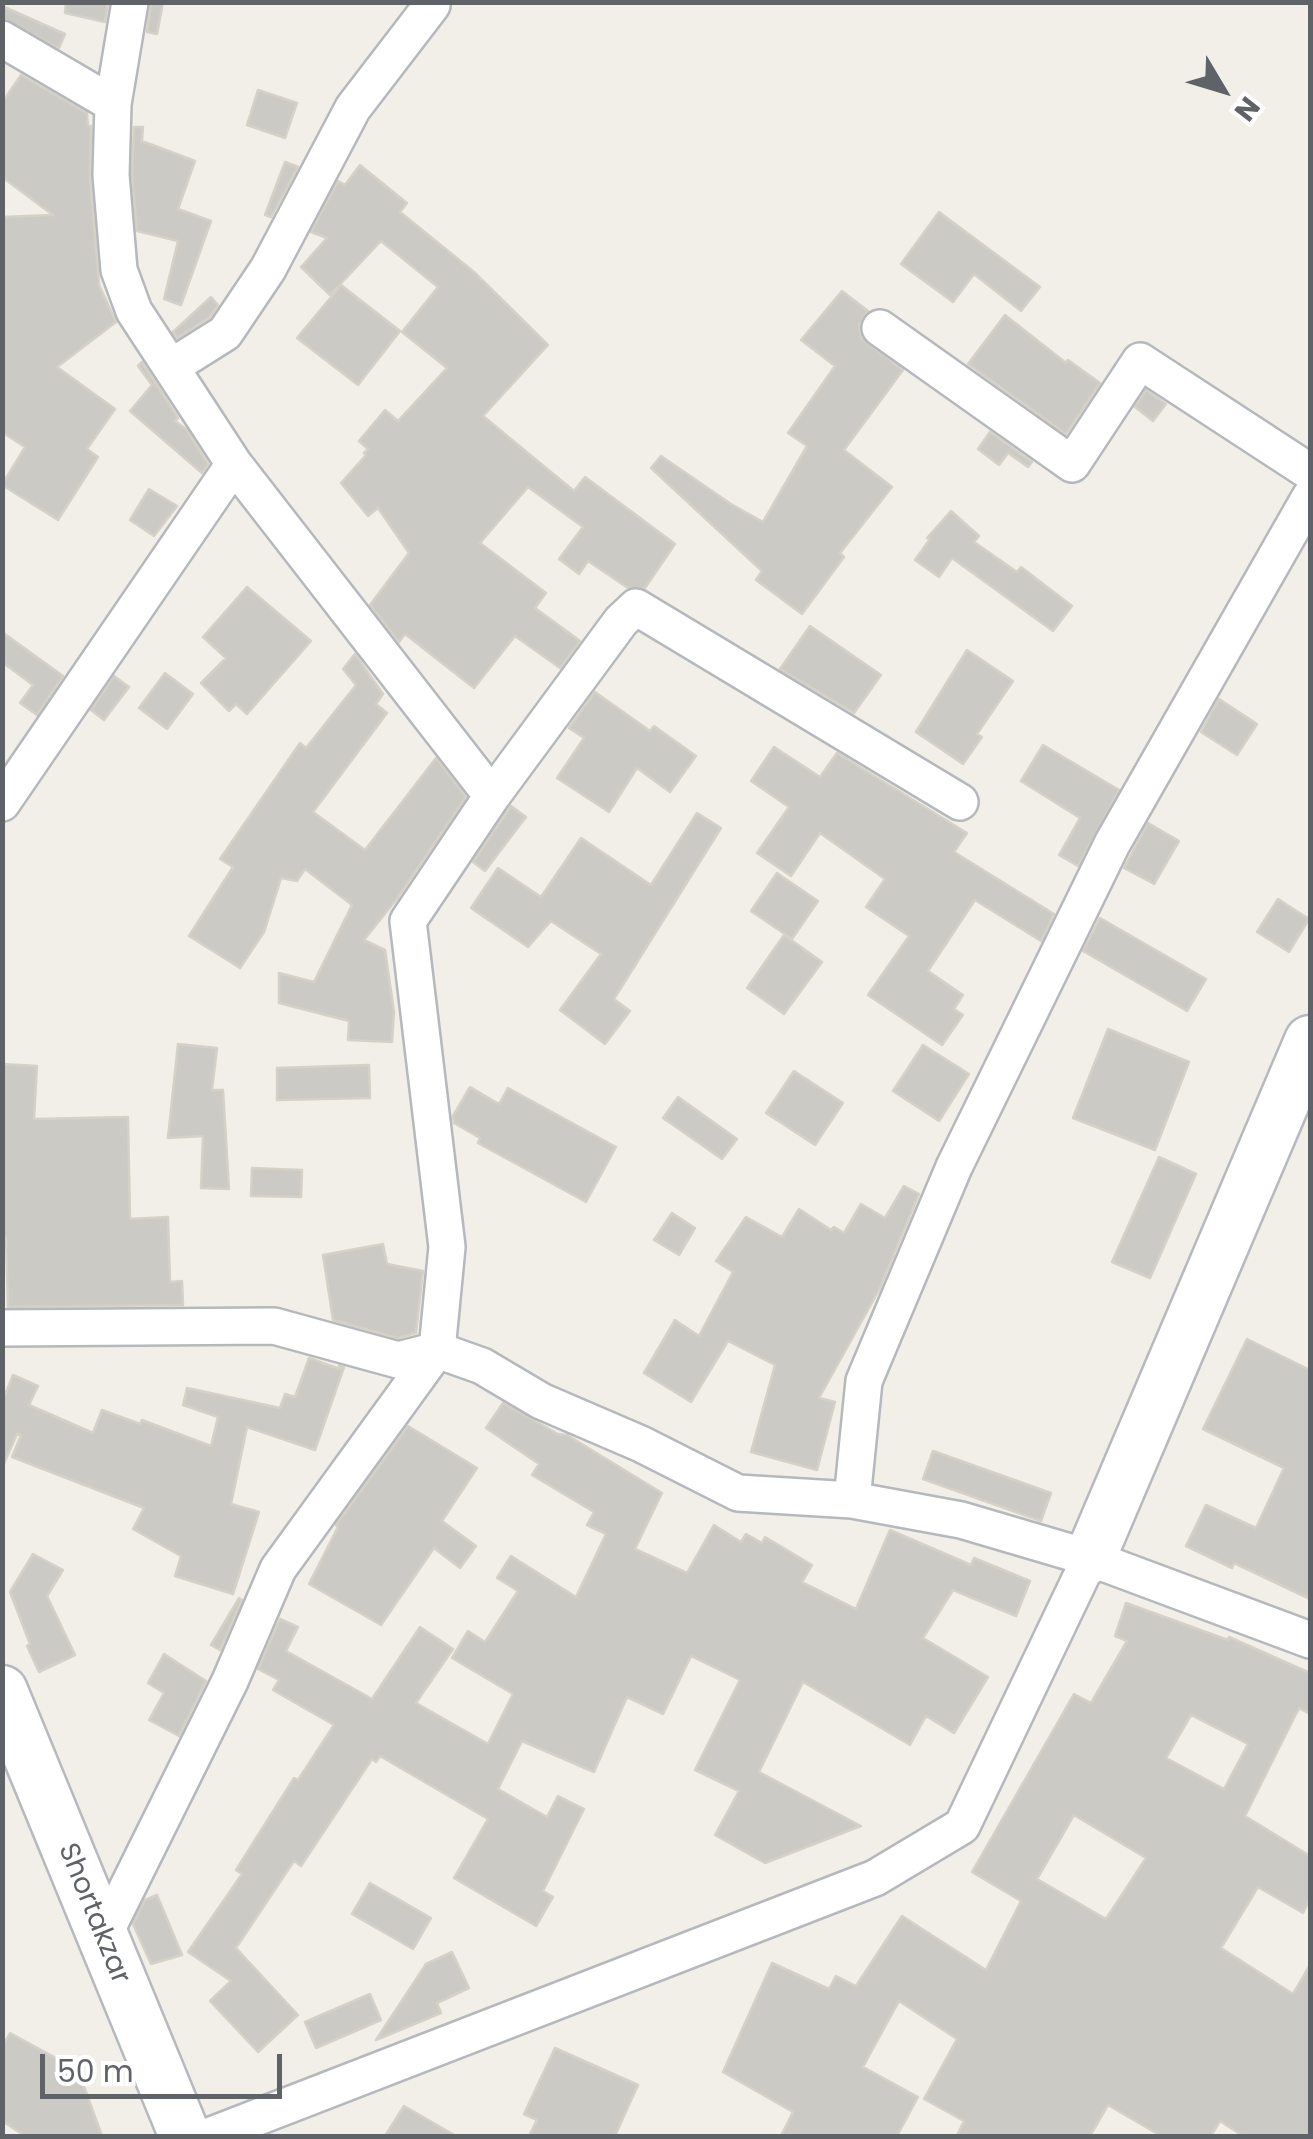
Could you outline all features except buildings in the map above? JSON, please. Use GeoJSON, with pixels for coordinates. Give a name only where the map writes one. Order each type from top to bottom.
{"type":"FeatureCollection","features":[{"type":"Feature","properties":{"kind":"street"},"geometry":{"type":"LineString","coordinates":[[130,2],[114,104],[111,175],[119,270],[134,311],[234,464],[492,796]]}},
{"type":"Feature","properties":{"kind":"street"},"geometry":{"type":"LineString","coordinates":[[170,367],[225,333],[268,269],[353,108],[432,5]]}},
{"type":"Feature","properties":{"kind":"street"},"geometry":{"type":"LineString","coordinates":[[2,39],[114,104]]}},
{"type":"Feature","properties":{"kind":"street"},"geometry":{"type":"LineString","coordinates":[[880,328],[1072,464],[1140,361],[1310,472]]}},
{"type":"Feature","properties":{"kind":"street"},"geometry":{"type":"LineString","coordinates":[[2,803],[234,464]]}},
{"type":"Feature","properties":{"kind":"street"},"geometry":{"type":"LineString","coordinates":[[852,1500],[864,1381],[954,1166],[1112,844],[1310,497]]}},
{"type":"Feature","properties":{"kind":"street"},"geometry":{"type":"LineString","coordinates":[[103,1937],[230,1681],[278,1569],[437,1350],[447,1246],[408,921],[492,796],[620,621],[636,607],[960,802]]}},
{"type":"Feature","properties":{"kind":"street"},"geometry":{"type":"LineString","coordinates":[[209,2136],[875,1878],[962,1826],[1090,1558],[1310,1041]]}},
{"type":"Feature","properties":{"kind":"street"},"geometry":{"type":"LineString","coordinates":[[2,1328],[274,1326],[398,1360],[437,1350],[482,1366],[542,1400],[738,1493],[852,1500],[961,1520],[1090,1558],[1310,1640]]}},
{"type":"Feature","properties":{"kind":"street","name":"Shortakzar"},"geometry":{"type":"LineString","coordinates":[[2,1691],[185,2136]]}}]}
